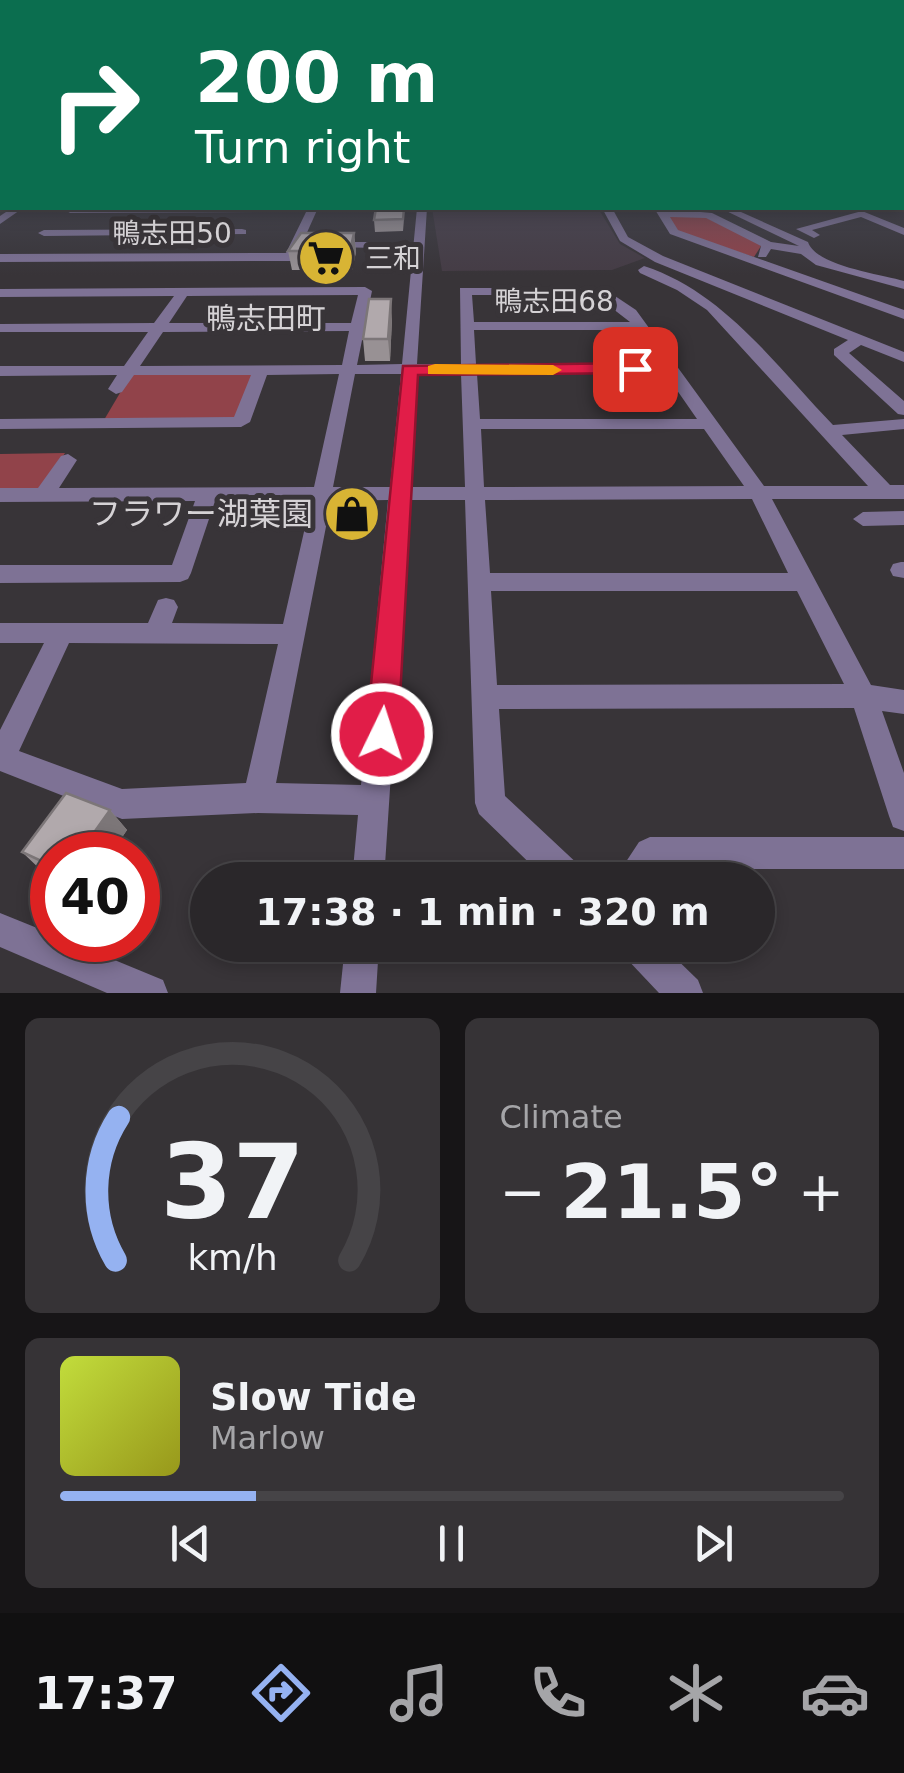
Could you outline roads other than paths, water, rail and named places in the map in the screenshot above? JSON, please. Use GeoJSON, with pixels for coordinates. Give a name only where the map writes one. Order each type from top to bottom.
{"type":"FeatureCollection","features":[{"type":"Feature","properties":{"kind":"street"},"geometry":{"type":"LineString","coordinates":[[6,258],[71,210]]}},
{"type":"Feature","properties":{"kind":"street"},"geometry":{"type":"LineString","coordinates":[[227,258],[255,210]]}},
{"type":"Feature","properties":{"kind":"street"},"geometry":{"type":"LineString","coordinates":[[311,210],[295,244],[379,245]]}},
{"type":"Feature","properties":{"kind":"street"},"geometry":{"type":"LineString","coordinates":[[370,862],[422,210]]}},
{"type":"Feature","properties":{"kind":"street"},"geometry":{"type":"LineString","coordinates":[[608,210],[624,239],[743,294],[904,357]]}},
{"type":"Feature","properties":{"kind":"street"},"geometry":{"type":"LineString","coordinates":[[730,210],[793,238],[804,244],[805,251]]}},
{"type":"Feature","properties":{"kind":"street"},"geometry":{"type":"LineString","coordinates":[[661,211],[708,215],[768,245],[805,251],[820,262],[904,285]]}},
{"type":"Feature","properties":{"kind":"street"},"geometry":{"type":"LineString","coordinates":[[661,211],[674,232],[904,316]]}},
{"type":"Feature","properties":{"kind":"street"},"geometry":{"type":"LineString","coordinates":[[814,236],[802,229],[862,214],[904,232]]}},
{"type":"Feature","properties":{"kind":"street"},"geometry":{"type":"LineString","coordinates":[[44,232],[242,232]]}},
{"type":"Feature","properties":{"kind":"street"},"geometry":{"type":"LineString","coordinates":[[687,248],[700,242]]}},
{"type":"Feature","properties":{"kind":"street","name":"鴨志田50"},"geometry":{"type":"LineString","coordinates":[[6,258],[290,257],[295,244]]}},
{"type":"Feature","properties":{"kind":"street"},"geometry":{"type":"LineString","coordinates":[[757,262],[768,245]]}},
{"type":"Feature","properties":{"kind":"street"},"geometry":{"type":"LineString","coordinates":[[644,270],[682,287],[712,307],[828,431],[894,492]]}},
{"type":"Feature","properties":{"kind":"street"},"geometry":{"type":"LineString","coordinates":[[551,862],[490,803],[466,291],[598,291],[631,314],[758,492],[863,696],[904,816]]}},
{"type":"Feature","properties":{"kind":"street"},"geometry":{"type":"LineString","coordinates":[[0,292],[365,292],[258,798]]}},
{"type":"Feature","properties":{"kind":"street"},"geometry":{"type":"LineString","coordinates":[[89,430],[183,292]]}},
{"type":"Feature","properties":{"kind":"street"},"geometry":{"type":"LineString","coordinates":[[712,307],[743,294]]}},
{"type":"Feature","properties":{"kind":"street","name":"鴨志田68"},"geometry":{"type":"LineString","coordinates":[[468,326],[639,326]]}},
{"type":"Feature","properties":{"kind":"street"},"geometry":{"type":"LineString","coordinates":[[0,328],[357,327]]}},
{"type":"Feature","properties":{"kind":"street"},"geometry":{"type":"LineString","coordinates":[[860,340],[839,352],[904,410]]}},
{"type":"Feature","properties":{"kind":"street"},"geometry":{"type":"LineString","coordinates":[[0,371],[671,368]]}},
{"type":"Feature","properties":{"kind":"street"},"geometry":{"type":"LineString","coordinates":[[0,424],[89,430],[241,422],[261,370]]}},
{"type":"Feature","properties":{"kind":"street"},"geometry":{"type":"LineString","coordinates":[[472,424],[707,424]]}},
{"type":"Feature","properties":{"kind":"street"},"geometry":{"type":"LineString","coordinates":[[828,431],[904,424]]}},
{"type":"Feature","properties":{"kind":"street"},"geometry":{"type":"LineString","coordinates":[[44,495],[68,460]]}},
{"type":"Feature","properties":{"kind":"street"},"geometry":{"type":"LineString","coordinates":[[0,496],[894,492]]}},
{"type":"Feature","properties":{"kind":"street"},"geometry":{"type":"LineString","coordinates":[[156,633],[208,496]]}},
{"type":"Feature","properties":{"kind":"street"},"geometry":{"type":"LineString","coordinates":[[863,519],[904,518]]}},
{"type":"Feature","properties":{"kind":"street"},"geometry":{"type":"LineString","coordinates":[[0,574],[174,588]]}},
{"type":"Feature","properties":{"kind":"street"},"geometry":{"type":"LineString","coordinates":[[480,582],[804,582]]}},
{"type":"Feature","properties":{"kind":"street"},"geometry":{"type":"LineString","coordinates":[[0,633],[292,634]]}},
{"type":"Feature","properties":{"kind":"street"},"geometry":{"type":"LineString","coordinates":[[61,633],[1,758],[122,804],[258,798],[375,800]]}},
{"type":"Feature","properties":{"kind":"street"},"geometry":{"type":"LineString","coordinates":[[483,697],[863,696],[904,702]]}},
{"type":"Feature","properties":{"kind":"street"},"geometry":{"type":"LineString","coordinates":[[643,862],[650,853],[904,853]]}},
{"type":"Feature","properties":{"kind":"street"},"geometry":{"type":"LineString","coordinates":[[0,930],[150,993]]}},
{"type":"Feature","properties":{"kind":"street"},"geometry":{"type":"LineString","coordinates":[[358,993],[361,962]]}},
{"type":"Feature","properties":{"kind":"street"},"geometry":{"type":"LineString","coordinates":[[654,962],[685,993]]}},
{"type":"Feature","properties":{"kind":"place","name":"三和"},"geometry":{"type":"Point","coordinates":[326,258]}},
{"type":"Feature","properties":{"kind":"place","name":"フラワー湖葉園"},"geometry":{"type":"Point","coordinates":[352,514]}},
{"type":"Feature","properties":{"kind":"district","name":"鴨志田町"},"geometry":{"type":"Point","coordinates":[266,318]}}]}
